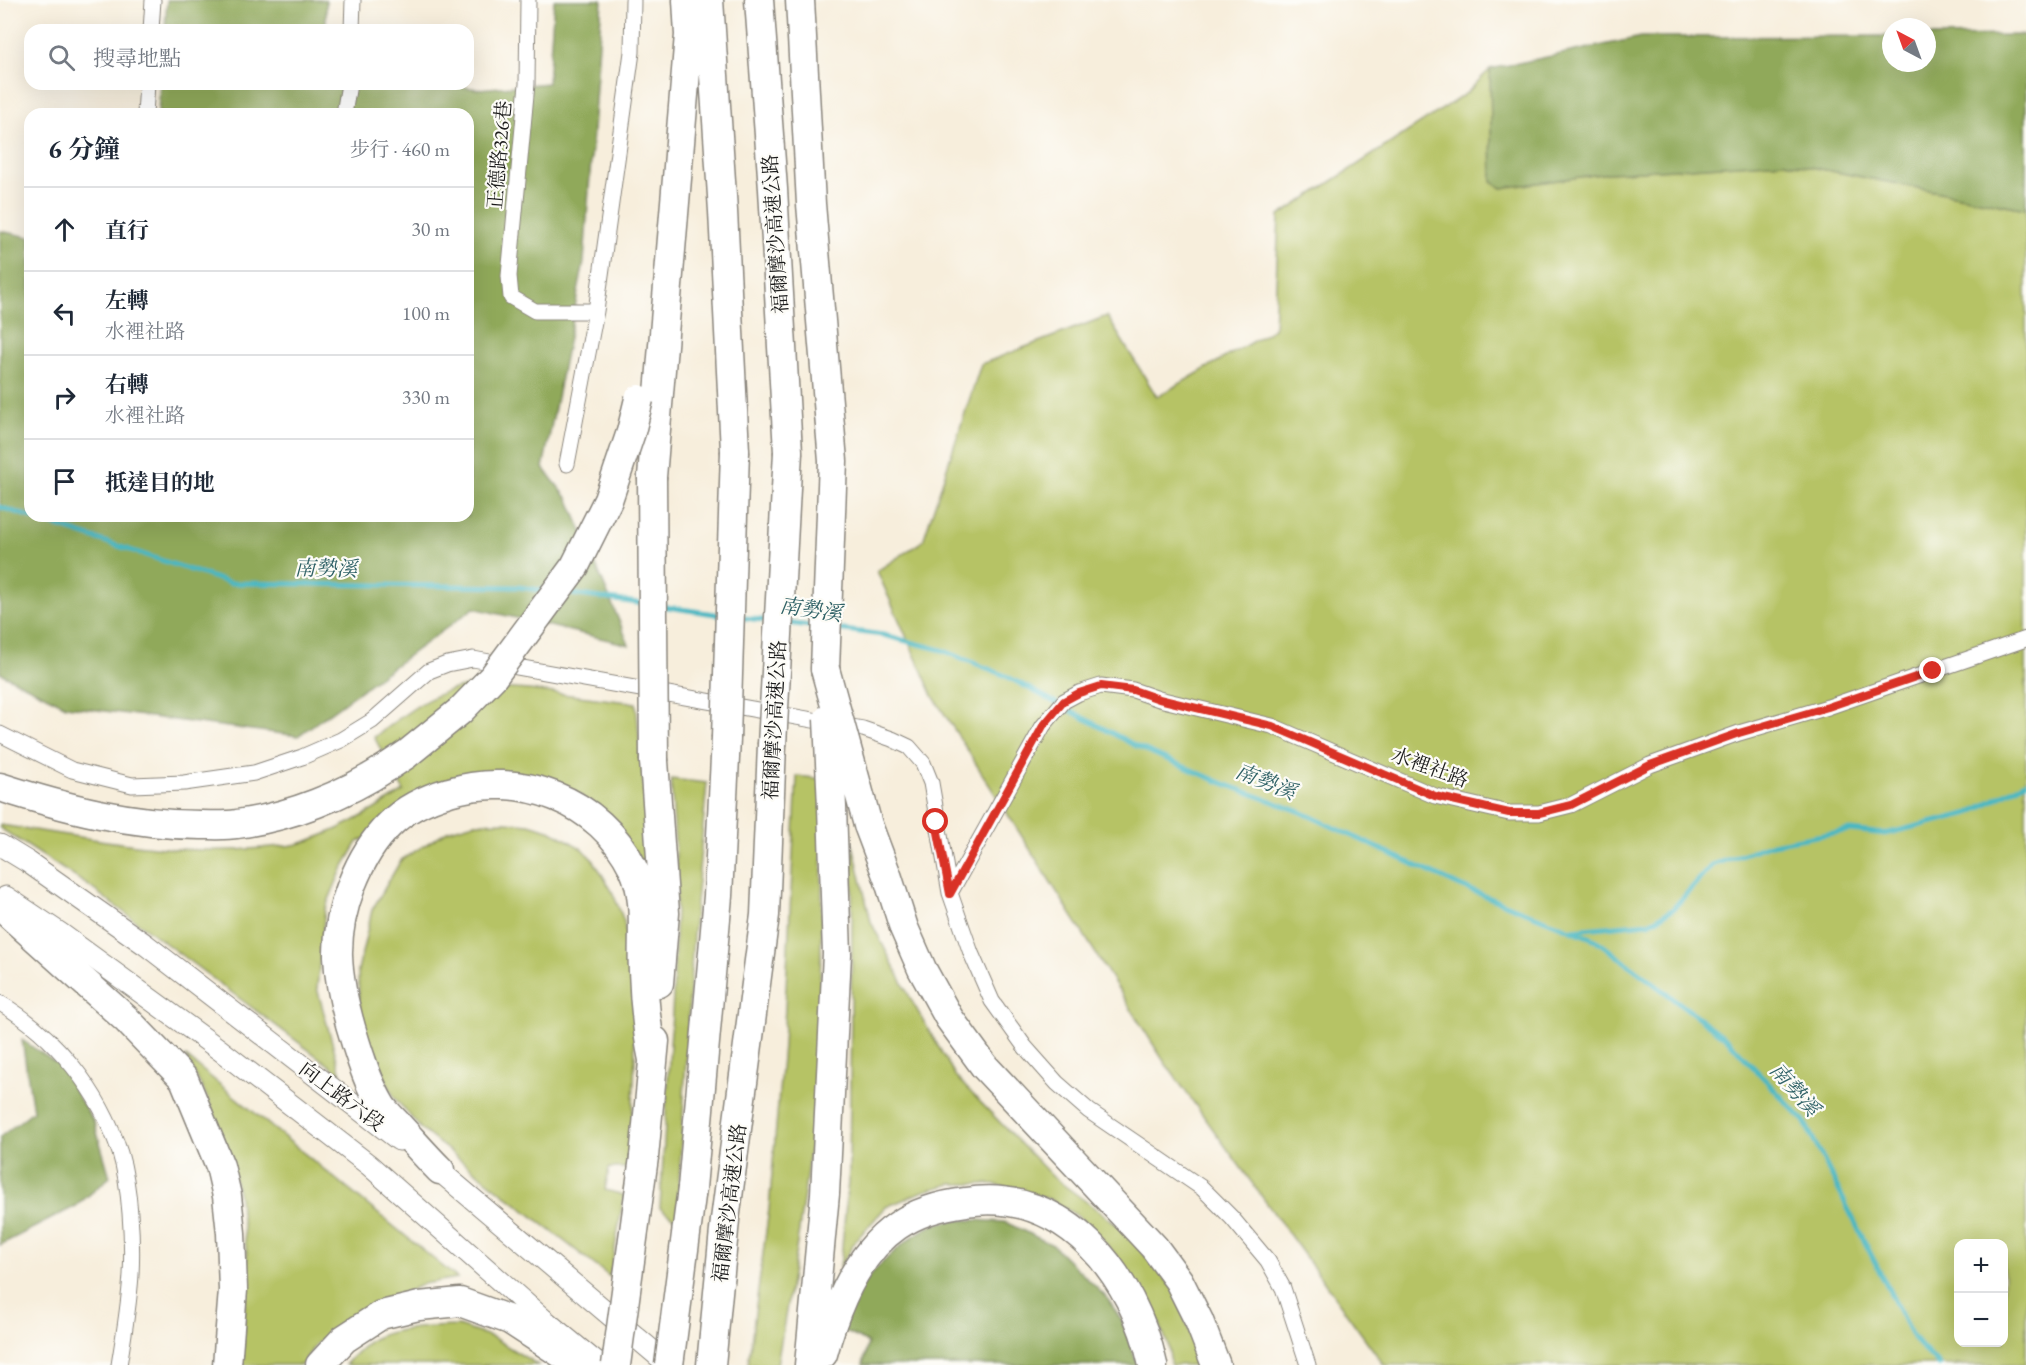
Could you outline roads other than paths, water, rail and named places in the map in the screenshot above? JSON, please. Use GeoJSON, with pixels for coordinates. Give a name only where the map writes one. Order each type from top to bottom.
{"type":"FeatureCollection","features":[{"type":"Feature","properties":{"kind":"highway"},"geometry":{"type":"LineString","coordinates":[[616,1365],[644,1157],[665,913],[654,761],[652,477],[688,35],[687,0]]}},
{"type":"Feature","properties":{"kind":"highway","name":"福爾摩沙高速公路"},"geometry":{"type":"LineString","coordinates":[[669,1365],[692,1188],[718,896],[726,738],[735,451],[723,211],[709,0]]}},
{"type":"Feature","properties":{"kind":"highway","name":"福爾摩沙高速公路"},"geometry":{"type":"LineString","coordinates":[[711,1365],[725,1220],[765,915],[788,452],[773,189],[759,0]]}},
{"type":"Feature","properties":{"kind":"highway"},"geometry":{"type":"LineString","coordinates":[[800,0],[812,204],[833,460],[825,669],[837,954],[825,1194],[809,1365]]}},
{"type":"Feature","properties":{"kind":"highway"},"geometry":{"type":"LineString","coordinates":[[0,787],[62,806],[153,823],[235,825],[273,817],[365,781],[407,754],[460,711],[493,677],[575,566],[608,500],[631,432],[648,359],[677,183]]}},
{"type":"Feature","properties":{"kind":"highway"},"geometry":{"type":"LineString","coordinates":[[825,669],[868,825],[904,928],[922,969],[949,1018],[985,1067],[1154,1247],[1184,1291],[1200,1320],[1216,1365]]}},
{"type":"Feature","properties":{"kind":"highway"},"geometry":{"type":"LineString","coordinates":[[440,1170],[383,1108],[367,1080],[343,1000],[338,955],[343,917],[351,885],[356,875],[372,845],[391,823],[414,806],[460,788],[507,785],[533,788],[559,797],[583,810],[605,828],[634,869],[642,896],[643,972],[648,1036],[653,1060]]}},
{"type":"Feature","properties":{"kind":"highway"},"geometry":{"type":"LineString","coordinates":[[0,906],[126,1019],[184,1079],[220,1166],[227,1196],[231,1233],[232,1290],[227,1365]]}},
{"type":"Feature","properties":{"kind":"highway"},"geometry":{"type":"LineString","coordinates":[[820,1365],[829,1332],[846,1289],[857,1270],[882,1239],[896,1226],[934,1209],[975,1200],[1017,1202],[1037,1208],[1071,1229],[1103,1258],[1130,1298],[1153,1365]]}},
{"type":"Feature","properties":{"kind":"highway"},"geometry":{"type":"LineString","coordinates":[[320,1365],[344,1339],[381,1315],[419,1306],[460,1302],[510,1320],[579,1365]]}},
{"type":"Feature","properties":{"kind":"main road","name":"向上路六段"},"geometry":{"type":"LineString","coordinates":[[0,845],[28,861],[146,945],[440,1170],[669,1365]]}},
{"type":"Feature","properties":{"kind":"main road","name":"向上路六段"},"geometry":{"type":"LineString","coordinates":[[0,893],[117,975],[369,1164],[543,1319],[599,1365]]}},
{"type":"Feature","properties":{"kind":"street"},"geometry":{"type":"LineString","coordinates":[[151,24],[153,0]]}},
{"type":"Feature","properties":{"kind":"street"},"geometry":{"type":"LineString","coordinates":[[352,24],[353,0]]}},
{"type":"Feature","properties":{"kind":"street","name":"正德路326巷"},"geometry":{"type":"LineString","coordinates":[[528,0],[527,84],[509,276],[511,297],[535,311],[596,311]]}},
{"type":"Feature","properties":{"kind":"street"},"geometry":{"type":"LineString","coordinates":[[567,464],[596,311],[632,52],[633,0]]}},
{"type":"Feature","properties":{"kind":"street"},"geometry":{"type":"LineString","coordinates":[[145,108],[147,90]]}},
{"type":"Feature","properties":{"kind":"street"},"geometry":{"type":"LineString","coordinates":[[345,108],[348,90]]}},
{"type":"Feature","properties":{"kind":"street","name":"水裡社路"},"geometry":{"type":"LineString","coordinates":[[950,894],[1043,726],[1060,706],[1079,693],[1101,686],[1133,690],[1159,699],[1280,729],[1435,796],[1509,813],[1539,813],[1571,805],[1650,765],[1739,733],[1828,707],[2026,639]]}},
{"type":"Feature","properties":{"kind":"street"},"geometry":{"type":"LineString","coordinates":[[0,734],[72,770],[132,785],[184,783],[254,773],[302,757],[341,740],[372,721],[429,671],[447,664],[473,659],[862,729],[892,738],[909,747],[924,763],[931,783],[950,894],[971,953],[992,1001],[1025,1047],[1057,1083],[1089,1111],[1202,1188],[1232,1218],[1268,1261],[1283,1288],[1308,1365]]}},
{"type":"Feature","properties":{"kind":"street"},"geometry":{"type":"LineString","coordinates":[[0,1003],[14,1011],[41,1033],[72,1065],[90,1089],[120,1154],[127,1191],[131,1235],[131,1275],[120,1365]]}},
{"type":"Feature","properties":{"kind":"waterway","name":"南勢溪"},"geometry":{"type":"LineString","coordinates":[[0,507],[24,515]]}},
{"type":"Feature","properties":{"kind":"waterway","name":"南勢溪"},"geometry":{"type":"LineString","coordinates":[[45,522],[230,583],[518,587],[547,591]]}},
{"type":"Feature","properties":{"kind":"waterway","name":"南勢溪"},"geometry":{"type":"LineString","coordinates":[[565,593],[645,604]]}},
{"type":"Feature","properties":{"kind":"waterway","name":"南勢溪"},"geometry":{"type":"LineString","coordinates":[[660,606],[722,615]]}},
{"type":"Feature","properties":{"kind":"waterway","name":"南勢溪"},"geometry":{"type":"LineString","coordinates":[[737,617],[770,621]]}},
{"type":"Feature","properties":{"kind":"waterway","name":"南勢溪"},"geometry":{"type":"LineString","coordinates":[[788,623],[817,627]]}},
{"type":"Feature","properties":{"kind":"waterway","name":"南勢溪"},"geometry":{"type":"LineString","coordinates":[[836,629],[883,635],[942,650],[1006,676],[1136,746],[1222,783],[1301,812],[1460,886],[1596,940],[1727,1039],[1804,1121],[1913,1338],[1939,1365]]}},
{"type":"Feature","properties":{"kind":"waterway","name":"南勢溪"},"geometry":{"type":"LineString","coordinates":[[1572,930],[1649,923],[1672,910],[1712,865],[1772,844],[1850,830],[1885,834],[1970,813],[2026,782]]}}]}
